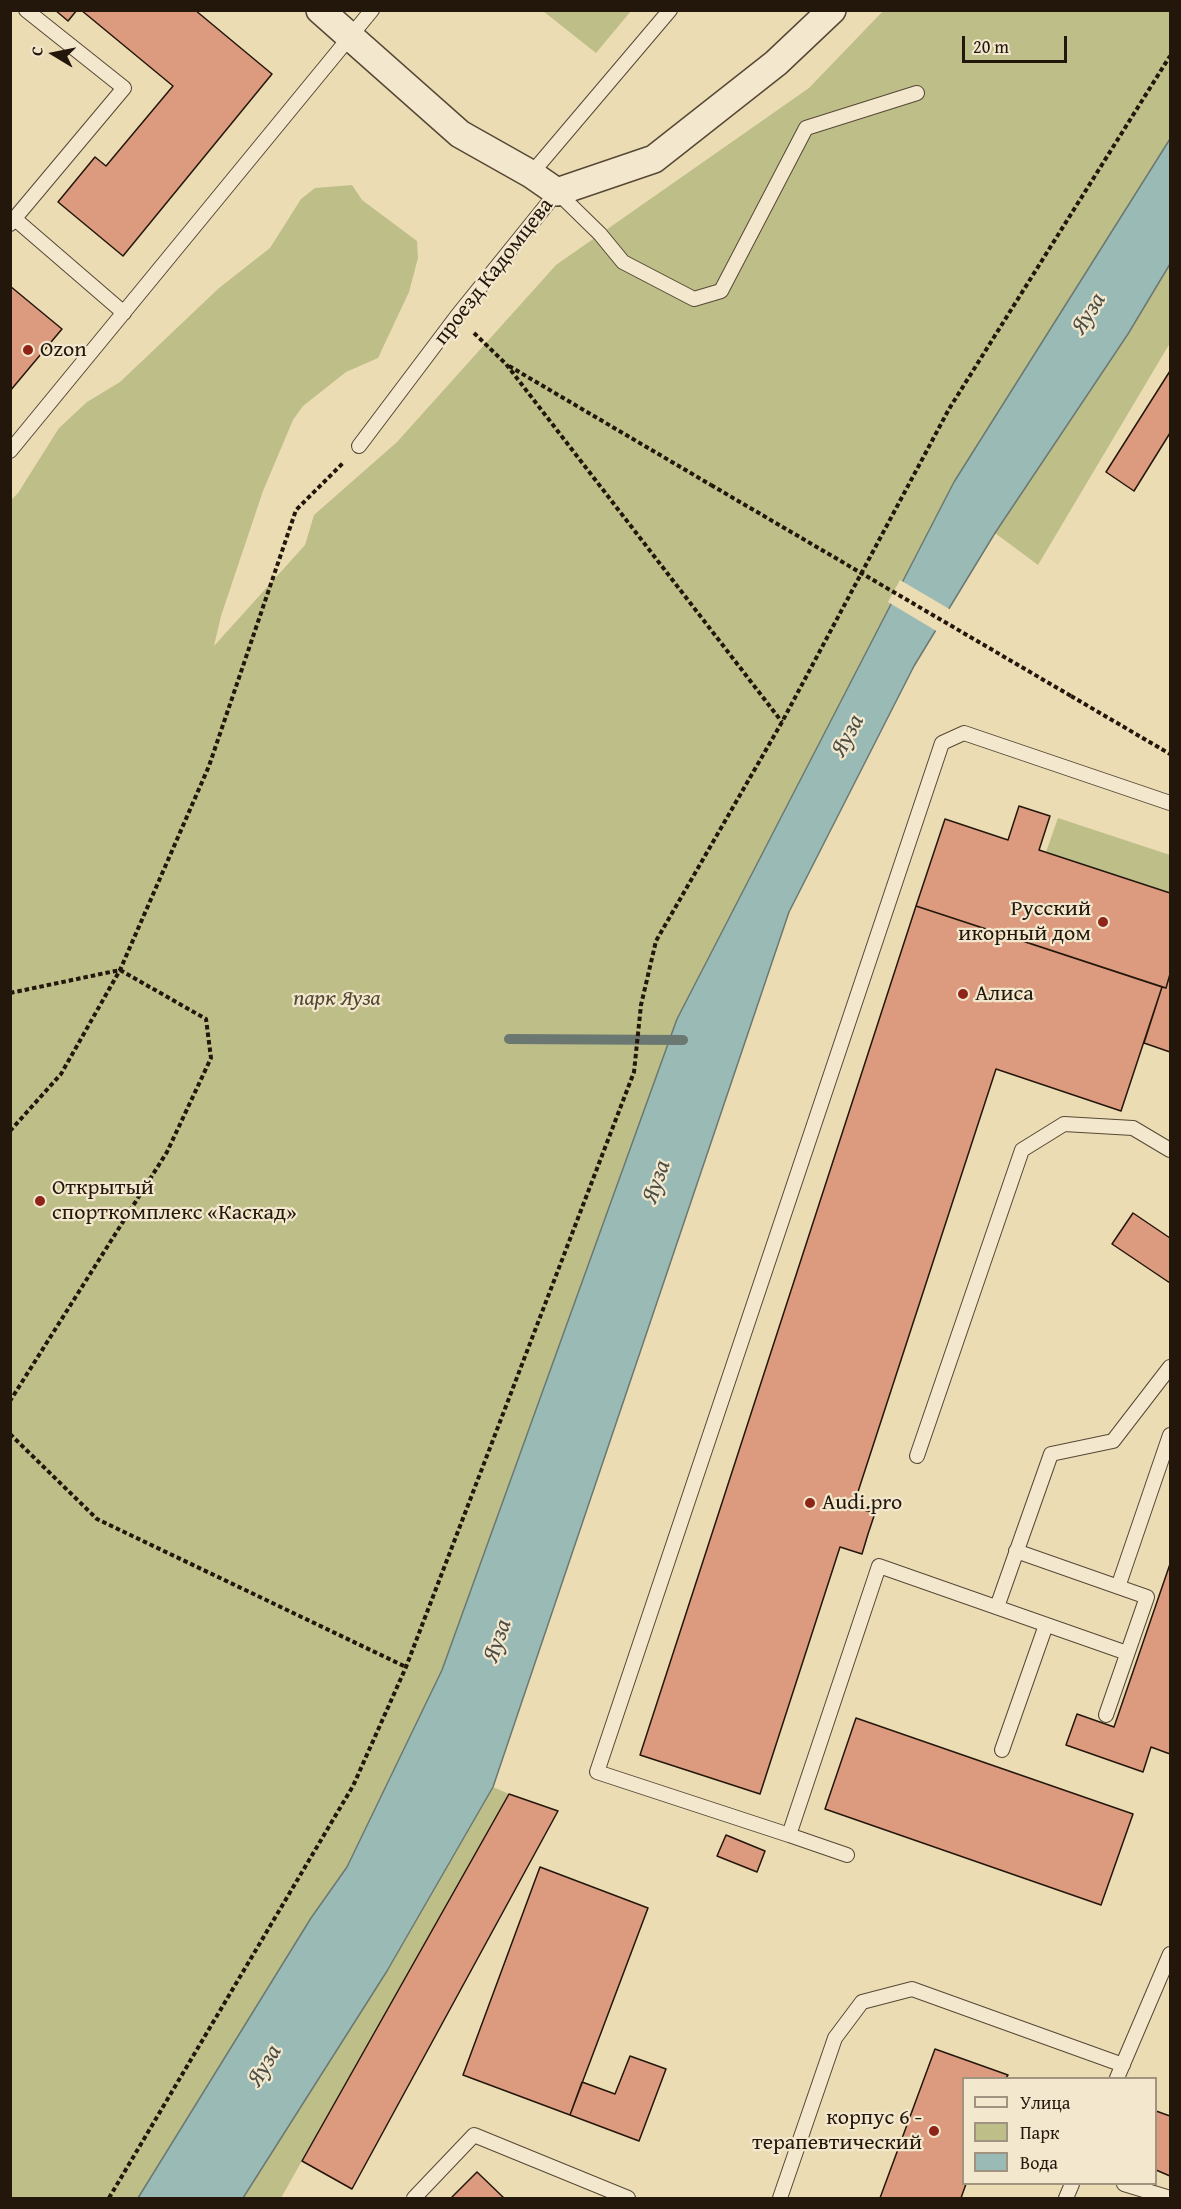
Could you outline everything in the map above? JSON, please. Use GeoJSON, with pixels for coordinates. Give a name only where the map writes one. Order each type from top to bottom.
{"type":"FeatureCollection","features":[{"type":"Feature","properties":{"kind":"street"},"geometry":{"type":"LineString","coordinates":[[320,10],[460,134],[531,174],[557,192]]}},
{"type":"Feature","properties":{"kind":"street","name":"проезд Кадомцева"},"geometry":{"type":"LineString","coordinates":[[557,192],[654,159],[776,63],[832,10]]}},
{"type":"Feature","properties":{"kind":"lane"},"geometry":{"type":"LineString","coordinates":[[26,10],[124,88],[13,221],[124,314]]}},
{"type":"Feature","properties":{"kind":"lane"},"geometry":{"type":"LineString","coordinates":[[10,451],[372,10]]}},
{"type":"Feature","properties":{"kind":"lane"},"geometry":{"type":"LineString","coordinates":[[531,174],[670,10]]}},
{"type":"Feature","properties":{"kind":"lane"},"geometry":{"type":"LineString","coordinates":[[557,192],[600,234],[623,262],[694,299],[721,291],[806,128],[917,93]]}},
{"type":"Feature","properties":{"kind":"lane","name":"проезд Кадомцева"},"geometry":{"type":"LineString","coordinates":[[359,446],[457,316],[557,192]]}},
{"type":"Feature","properties":{"kind":"lane"},"geometry":{"type":"LineString","coordinates":[[847,1855],[597,1772],[942,743],[964,733],[1170,803]]}},
{"type":"Feature","properties":{"kind":"lane"},"geometry":{"type":"LineString","coordinates":[[917,1456],[1023,1150],[1064,1124],[1133,1128],[1170,1150]]}},
{"type":"Feature","properties":{"kind":"lane"},"geometry":{"type":"LineString","coordinates":[[997,1607],[1051,1454],[1113,1442],[1170,1367]]}},
{"type":"Feature","properties":{"kind":"lane"},"geometry":{"type":"LineString","coordinates":[[1118,1587],[1170,1435]]}},
{"type":"Feature","properties":{"kind":"lane"},"geometry":{"type":"LineString","coordinates":[[1016,1551],[1147,1597],[1106,1715]]}},
{"type":"Feature","properties":{"kind":"lane"},"geometry":{"type":"LineString","coordinates":[[789,1835],[879,1566],[1127,1653]]}},
{"type":"Feature","properties":{"kind":"lane"},"geometry":{"type":"LineString","coordinates":[[1002,1750],[1046,1625]]}},
{"type":"Feature","properties":{"kind":"lane"},"geometry":{"type":"LineString","coordinates":[[1118,2077],[1170,1954]]}},
{"type":"Feature","properties":{"kind":"lane"},"geometry":{"type":"LineString","coordinates":[[780,2199],[835,2038],[862,2002],[912,1989],[1123,2065]]}},
{"type":"Feature","properties":{"kind":"lane"},"geometry":{"type":"LineString","coordinates":[[414,2199],[474,2135],[628,2199]]}},
{"type":"Feature","properties":{"kind":"lane"},"geometry":{"type":"LineString","coordinates":[[1066,2199],[1072,2185]]}},
{"type":"Feature","properties":{"kind":"lane"},"geometry":{"type":"LineString","coordinates":[[1127,2185],[1170,2198]]}},
{"type":"Feature","properties":{"kind":"path"},"geometry":{"type":"LineString","coordinates":[[109,2199],[353,1786],[406,1667],[634,1072],[641,1005],[656,941],[782,722],[949,409],[1170,56]]}},
{"type":"Feature","properties":{"kind":"path"},"geometry":{"type":"LineString","coordinates":[[457,316],[506,364],[782,722]]}},
{"type":"Feature","properties":{"kind":"path"},"geometry":{"type":"LineString","coordinates":[[506,364],[1170,754]]}},
{"type":"Feature","properties":{"kind":"path"},"geometry":{"type":"LineString","coordinates":[[10,1131],[61,1074],[120,970],[208,765],[296,510],[359,446]]}},
{"type":"Feature","properties":{"kind":"path"},"geometry":{"type":"LineString","coordinates":[[10,993],[120,970],[206,1018],[211,1058],[167,1152],[10,1401]]}},
{"type":"Feature","properties":{"kind":"path"},"geometry":{"type":"LineString","coordinates":[[10,1434],[97,1519],[406,1667]]}},
{"type":"Feature","properties":{"kind":"green space"},"geometry":{"type":"Polygon","coordinates":[[[543,11],[631,11],[596,53],[543,11]]]}},
{"type":"Feature","properties":{"kind":"green space","name":"парк Яуза"},"geometry":{"type":"Polygon","coordinates":[[[883,11],[1170,11],[1170,139],[954,482],[677,1019],[442,1670],[347,1867],[311,1918],[138,2198],[11,2198],[11,500],[18,493],[59,428],[87,402],[120,382],[219,288],[270,248],[301,199],[315,188],[352,185],[362,200],[417,241],[418,258],[409,292],[378,358],[346,372],[303,406],[293,420],[263,491],[221,616],[214,646],[305,545],[314,515],[397,442],[556,265],[809,88],[883,11]]]}},
{"type":"Feature","properties":{"kind":"green space"},"geometry":{"type":"Polygon","coordinates":[[[1170,264],[1170,343],[1038,565],[995,533],[1128,335],[1170,264]]]}},
{"type":"Feature","properties":{"kind":"green space"},"geometry":{"type":"Polygon","coordinates":[[[1058,818],[1170,855],[1170,893],[1046,852],[1058,818]]]}},
{"type":"Feature","properties":{"kind":"green space"},"geometry":{"type":"Polygon","coordinates":[[[493,1787],[509,1794],[281,2198],[243,2198],[387,1971],[493,1787]]]}},
{"type":"Feature","properties":{"kind":"water","name":"Яуза"},"geometry":{"type":"Polygon","coordinates":[[[1170,139],[1170,264],[1128,334],[995,533],[914,666],[789,912],[493,1787],[387,1971],[243,2198],[138,2198],[311,1918],[347,1867],[442,1670],[677,1019],[954,482],[1170,139]]]}},
{"type":"Feature","properties":{"kind":"pier"},"geometry":{"type":"Polygon","coordinates":[[[900,580],[951,610],[938,632],[888,602],[900,580]]]}},
{"type":"Feature","properties":{"kind":"building"},"geometry":{"type":"Polygon","coordinates":[[[55,10],[77,10],[68,21],[55,10]]]}},
{"type":"Feature","properties":{"kind":"building"},"geometry":{"type":"Polygon","coordinates":[[[81,10],[195,10],[272,74],[123,256],[58,202],[95,157],[106,166],[173,86],[81,10]]]}},
{"type":"Feature","properties":{"kind":"building"},"geometry":{"type":"Polygon","coordinates":[[[10,286],[62,329],[10,391],[10,286]]]}},
{"type":"Feature","properties":{"kind":"building"},"geometry":{"type":"Polygon","coordinates":[[[1170,371],[1170,433],[1134,491],[1106,472],[1170,371]]]}},
{"type":"Feature","properties":{"kind":"building"},"geometry":{"type":"Polygon","coordinates":[[[1019,806],[1050,816],[1039,850],[1170,893],[1170,974],[1166,988],[916,906],[945,819],[1008,840],[1019,806]]]}},
{"type":"Feature","properties":{"kind":"building"},"geometry":{"type":"Polygon","coordinates":[[[916,906],[1162,987],[1121,1111],[996,1069],[853,1507],[875,1513],[862,1554],[840,1547],[760,1794],[640,1755],[916,906]]]}},
{"type":"Feature","properties":{"kind":"building"},"geometry":{"type":"Polygon","coordinates":[[[1170,974],[1170,1052],[1144,1043],[1162,987],[1166,988],[1170,974]]]}},
{"type":"Feature","properties":{"kind":"building"},"geometry":{"type":"Polygon","coordinates":[[[1133,1213],[1170,1238],[1170,1283],[1112,1244],[1133,1213]]]}},
{"type":"Feature","properties":{"kind":"building"},"geometry":{"type":"Polygon","coordinates":[[[1170,1564],[1170,1754],[1151,1747],[1143,1772],[1066,1745],[1077,1714],[1114,1727],[1170,1564]]]}},
{"type":"Feature","properties":{"kind":"building"},"geometry":{"type":"Polygon","coordinates":[[[856,1718],[1133,1814],[1101,1905],[825,1809],[856,1718]]]}},
{"type":"Feature","properties":{"kind":"building"},"geometry":{"type":"Polygon","coordinates":[[[509,1794],[558,1811],[352,2189],[302,2161],[509,1794]]]}},
{"type":"Feature","properties":{"kind":"building"},"geometry":{"type":"Polygon","coordinates":[[[726,1835],[765,1851],[757,1872],[717,1856],[726,1835]]]}},
{"type":"Feature","properties":{"kind":"building"},"geometry":{"type":"Polygon","coordinates":[[[540,1867],[648,1908],[570,2115],[463,2075],[540,1867]]]}},
{"type":"Feature","properties":{"kind":"building","name":"корпус 6 - терапевтический"},"geometry":{"type":"Polygon","coordinates":[[[935,2049],[1008,2075],[1007,2077],[962,2077],[962,2185],[966,2185],[961,2198],[880,2198],[935,2049]]]}},
{"type":"Feature","properties":{"kind":"building"},"geometry":{"type":"Polygon","coordinates":[[[630,2056],[666,2069],[639,2141],[570,2115],[582,2082],[615,2094],[630,2056]]]}},
{"type":"Feature","properties":{"kind":"building"},"geometry":{"type":"Polygon","coordinates":[[[1157,2111],[1170,2116],[1170,2176],[1157,2170],[1157,2111]]]}},
{"type":"Feature","properties":{"kind":"building"},"geometry":{"type":"Polygon","coordinates":[[[477,2172],[504,2198],[451,2198],[477,2172]]]}},
{"type":"Feature","properties":{"kind":"waterway"},"geometry":{"type":"LineString","coordinates":[[509,1039],[683,1040]]}},
{"type":"Feature","properties":{"kind":"place","name":"Ozon"},"geometry":{"type":"Point","coordinates":[28,350]}},
{"type":"Feature","properties":{"kind":"place","name":"Русский икорный дом"},"geometry":{"type":"Point","coordinates":[1103,922]}},
{"type":"Feature","properties":{"kind":"place","name":"Алиса"},"geometry":{"type":"Point","coordinates":[963,994]}},
{"type":"Feature","properties":{"kind":"place","name":"Открытый спорткомплекс «Каскад»"},"geometry":{"type":"Point","coordinates":[40,1201]}},
{"type":"Feature","properties":{"kind":"place","name":"Audi.pro"},"geometry":{"type":"Point","coordinates":[810,1503]}},
{"type":"Feature","properties":{"kind":"place","name":"корпус 6 - терапевтический"},"geometry":{"type":"Point","coordinates":[934,2131]}}]}
